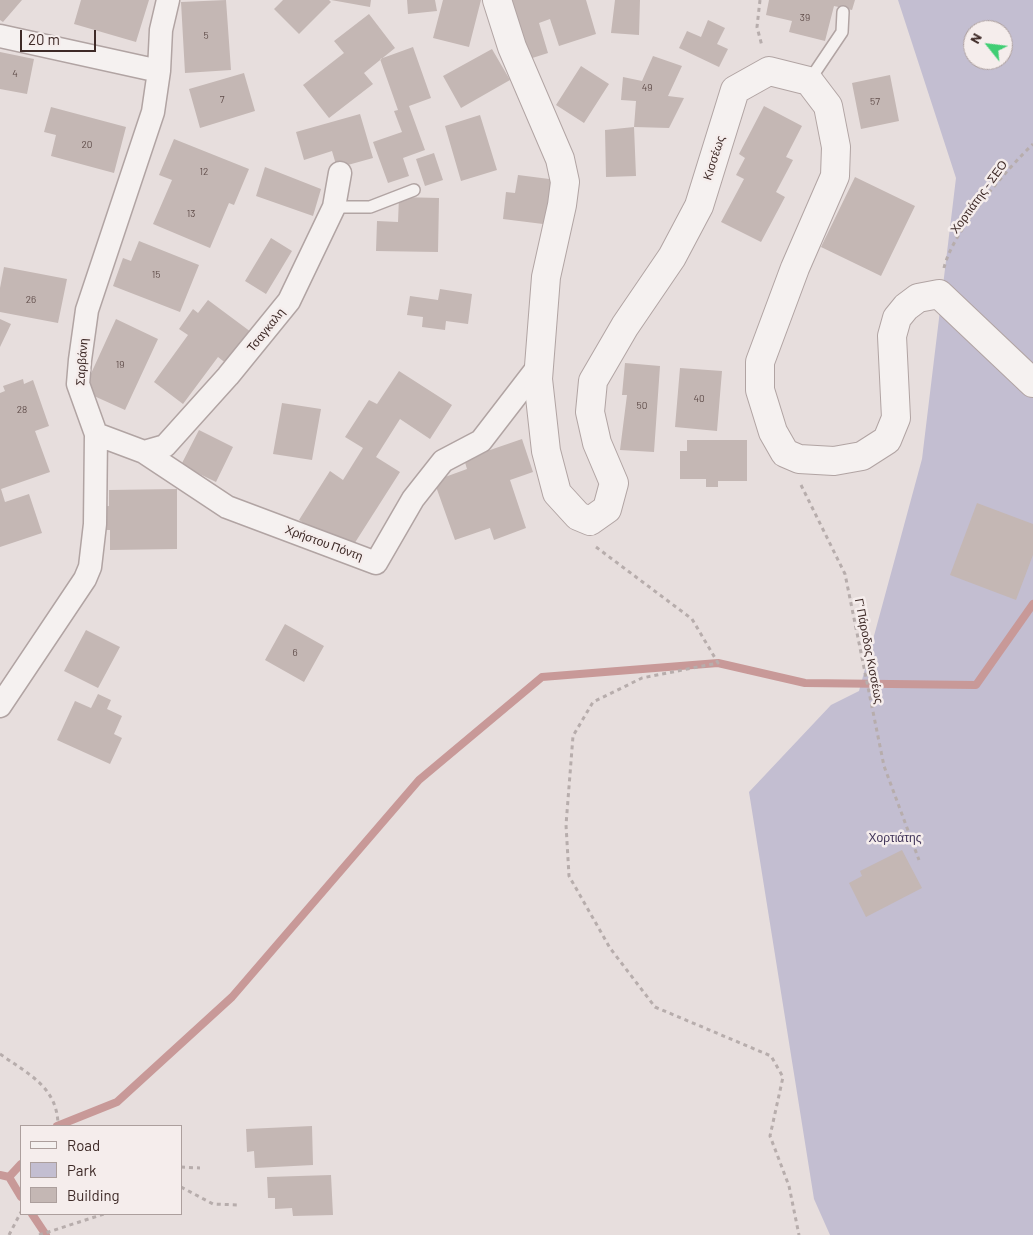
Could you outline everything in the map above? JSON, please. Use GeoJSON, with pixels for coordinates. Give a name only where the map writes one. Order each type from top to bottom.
{"type":"FeatureCollection","features":[{"type":"Feature","properties":{"kind":"street","name":"Σαρβάνη"},"geometry":{"type":"LineString","coordinates":[[0,706],[86,579],[90,567],[94,524],[96,434],[78,384],[88,310],[148,128],[159,71],[161,30],[168,0]]}},
{"type":"Feature","properties":{"kind":"street"},"geometry":{"type":"LineString","coordinates":[[497,0],[512,46],[560,159],[565,182],[562,205],[546,277],[538,367],[546,451],[557,493],[578,516],[590,521]]}},
{"type":"Feature","properties":{"kind":"street"},"geometry":{"type":"LineString","coordinates":[[0,36],[159,71]]}},
{"type":"Feature","properties":{"kind":"street"},"geometry":{"type":"LineString","coordinates":[[769,71],[809,81],[828,106],[836,147],[835,176],[795,268],[760,362],[760,390],[773,432],[785,453],[799,459],[834,461],[862,456],[887,440],[896,418],[892,336],[896,318],[906,306],[918,298],[939,294],[1033,383]]}},
{"type":"Feature","properties":{"kind":"street","name":"Κισσέως"},"geometry":{"type":"LineString","coordinates":[[590,521],[607,509],[614,483],[597,443],[590,412],[592,381],[625,326],[672,257],[699,206],[735,90],[769,71]]}},
{"type":"Feature","properties":{"kind":"street","name":"Τσαγκαλη"},"geometry":{"type":"LineString","coordinates":[[144,452],[165,446],[228,376],[288,301],[334,207],[340,173]]}},
{"type":"Feature","properties":{"kind":"street","name":"Χρήστου Πόντη"},"geometry":{"type":"LineString","coordinates":[[96,434],[144,452],[227,507],[376,562],[413,499],[443,461],[481,441],[538,367]]}},
{"type":"Feature","properties":{"kind":"lane"},"geometry":{"type":"LineString","coordinates":[[809,81],[842,32],[843,12]]}},
{"type":"Feature","properties":{"kind":"lane"},"geometry":{"type":"LineString","coordinates":[[334,207],[370,207],[414,190]]}},
{"type":"Feature","properties":{"kind":"path"},"geometry":{"type":"LineString","coordinates":[[760,0],[757,28],[769,71]]}},
{"type":"Feature","properties":{"kind":"path","name":"Χορτιάτης - ΣΕΟ"},"geometry":{"type":"LineString","coordinates":[[939,294],[947,257],[974,214],[1017,159],[1033,144]]}},
{"type":"Feature","properties":{"kind":"path","name":"Γ' Πάροδος Κισσέως"},"geometry":{"type":"LineString","coordinates":[[785,453],[846,574],[884,766],[919,860]]}},
{"type":"Feature","properties":{"kind":"path"},"geometry":{"type":"LineString","coordinates":[[590,521],[584,538],[692,619],[718,663],[642,678],[593,702],[573,736],[566,825],[569,876],[610,948],[655,1007],[771,1056],[783,1076],[770,1136],[789,1186],[799,1235]]}},
{"type":"Feature","properties":{"kind":"path"},"geometry":{"type":"LineString","coordinates":[[0,1054],[46,1087],[55,1108],[58,1125]]}},
{"type":"Feature","properties":{"kind":"path"},"geometry":{"type":"LineString","coordinates":[[182,1167],[200,1168]]}},
{"type":"Feature","properties":{"kind":"path"},"geometry":{"type":"LineString","coordinates":[[182,1188],[213,1204],[239,1205]]}},
{"type":"Feature","properties":{"kind":"path"},"geometry":{"type":"LineString","coordinates":[[9,1235],[20,1214]]}},
{"type":"Feature","properties":{"kind":"path"},"geometry":{"type":"LineString","coordinates":[[38,1235],[101,1215]]}},
{"type":"Feature","properties":{"kind":"green space","name":"Χορτιάτης"},"geometry":{"type":"Polygon","coordinates":[[[898,0],[1033,0],[1033,1235],[830,1235],[814,1199],[749,792],[831,705],[859,691],[922,459],[956,178],[898,0]]]}},
{"type":"Feature","properties":{"kind":"building"},"geometry":{"type":"Polygon","coordinates":[[[0,0],[22,0],[3,22],[0,20],[0,0]]]}},
{"type":"Feature","properties":{"kind":"building"},"geometry":{"type":"Polygon","coordinates":[[[81,0],[149,0],[136,42],[74,24],[81,0]]]}},
{"type":"Feature","properties":{"kind":"building"},"geometry":{"type":"Polygon","coordinates":[[[226,0],[231,70],[185,73],[181,2],[226,0]]]}},
{"type":"Feature","properties":{"kind":"building"},"geometry":{"type":"Polygon","coordinates":[[[283,0],[329,0],[331,2],[299,34],[274,9],[283,0]]]}},
{"type":"Feature","properties":{"kind":"building"},"geometry":{"type":"Polygon","coordinates":[[[331,0],[371,0],[370,7],[331,0]]]}},
{"type":"Feature","properties":{"kind":"building"},"geometry":{"type":"Polygon","coordinates":[[[407,0],[435,0],[437,11],[408,14],[407,0]]]}},
{"type":"Feature","properties":{"kind":"building"},"geometry":{"type":"Polygon","coordinates":[[[443,0],[481,0],[469,47],[433,38],[443,0]]]}},
{"type":"Feature","properties":{"kind":"building"},"geometry":{"type":"Polygon","coordinates":[[[507,0],[586,0],[596,34],[559,46],[550,19],[539,23],[548,53],[526,60],[507,0]]]}},
{"type":"Feature","properties":{"kind":"building"},"geometry":{"type":"Polygon","coordinates":[[[615,0],[640,0],[639,35],[611,33],[615,0]]]}},
{"type":"Feature","properties":{"kind":"building"},"geometry":{"type":"Polygon","coordinates":[[[769,0],[855,0],[852,10],[834,6],[825,41],[789,32],[792,21],[766,15],[769,0]]]}},
{"type":"Feature","properties":{"kind":"building"},"geometry":{"type":"Polygon","coordinates":[[[369,14],[395,48],[364,73],[373,84],[329,118],[303,85],[344,53],[334,41],[369,14]]]}},
{"type":"Feature","properties":{"kind":"building"},"geometry":{"type":"Polygon","coordinates":[[[708,20],[725,28],[717,44],[728,49],[719,67],[679,48],[687,31],[701,37],[708,20]]]}},
{"type":"Feature","properties":{"kind":"building"},"geometry":{"type":"Polygon","coordinates":[[[413,47],[431,98],[409,106],[425,150],[403,158],[409,176],[388,183],[373,142],[402,132],[394,111],[398,110],[380,59],[413,47]]]}},
{"type":"Feature","properties":{"kind":"building"},"geometry":{"type":"Polygon","coordinates":[[[492,49],[510,80],[461,108],[443,76],[492,49]]]}},
{"type":"Feature","properties":{"kind":"building"},"geometry":{"type":"Polygon","coordinates":[[[0,52],[34,59],[27,94],[0,89],[0,52]]]}},
{"type":"Feature","properties":{"kind":"building"},"geometry":{"type":"Polygon","coordinates":[[[653,56],[682,66],[668,96],[684,98],[669,128],[634,127],[636,101],[621,100],[623,77],[642,81],[653,56]]]}},
{"type":"Feature","properties":{"kind":"building"},"geometry":{"type":"Polygon","coordinates":[[[581,66],[609,84],[584,123],[556,105],[581,66]]]}},
{"type":"Feature","properties":{"kind":"building"},"geometry":{"type":"Polygon","coordinates":[[[244,73],[255,111],[200,128],[189,89],[244,73]]]}},
{"type":"Feature","properties":{"kind":"building"},"geometry":{"type":"Polygon","coordinates":[[[890,75],[899,121],[861,129],[852,83],[890,75]]]}},
{"type":"Feature","properties":{"kind":"building"},"geometry":{"type":"Polygon","coordinates":[[[764,106],[802,126],[786,157],[793,160],[776,192],[785,197],[761,242],[721,222],[744,179],[736,175],[745,158],[739,154],[764,106]]]}},
{"type":"Feature","properties":{"kind":"building"},"geometry":{"type":"Polygon","coordinates":[[[51,107],[126,127],[114,173],[51,156],[56,135],[44,132],[51,107]]]}},
{"type":"Feature","properties":{"kind":"building"},"geometry":{"type":"Polygon","coordinates":[[[360,114],[373,158],[337,168],[332,151],[304,160],[296,132],[360,114]]]}},
{"type":"Feature","properties":{"kind":"building"},"geometry":{"type":"Polygon","coordinates":[[[480,115],[497,170],[461,181],[445,126],[480,115]]]}},
{"type":"Feature","properties":{"kind":"building"},"geometry":{"type":"Polygon","coordinates":[[[634,127],[636,176],[606,177],[605,130],[634,127]]]}},
{"type":"Feature","properties":{"kind":"building"},"geometry":{"type":"Polygon","coordinates":[[[174,139],[249,169],[234,205],[229,203],[210,248],[153,224],[172,180],[159,175],[174,139]]]}},
{"type":"Feature","properties":{"kind":"building"},"geometry":{"type":"Polygon","coordinates":[[[434,153],[443,180],[425,186],[416,159],[434,153]]]}},
{"type":"Feature","properties":{"kind":"building"},"geometry":{"type":"Polygon","coordinates":[[[265,167],[321,189],[313,216],[256,196],[265,167]]]}},
{"type":"Feature","properties":{"kind":"building"},"geometry":{"type":"Polygon","coordinates":[[[518,175],[557,180],[551,225],[503,219],[506,192],[515,193],[518,175]]]}},
{"type":"Feature","properties":{"kind":"building"},"geometry":{"type":"Polygon","coordinates":[[[855,177],[915,206],[881,276],[821,247],[855,177]]]}},
{"type":"Feature","properties":{"kind":"building"},"geometry":{"type":"Polygon","coordinates":[[[399,197],[439,198],[438,252],[376,251],[377,221],[398,222],[399,197]]]}},
{"type":"Feature","properties":{"kind":"building"},"geometry":{"type":"Polygon","coordinates":[[[271,238],[292,251],[266,294],[245,281],[271,238]]]}},
{"type":"Feature","properties":{"kind":"building"},"geometry":{"type":"Polygon","coordinates":[[[139,241],[199,265],[180,312],[113,286],[123,258],[131,261],[139,241]]]}},
{"type":"Feature","properties":{"kind":"building"},"geometry":{"type":"Polygon","coordinates":[[[4,267],[67,279],[58,323],[0,312],[0,288],[4,267]]]}},
{"type":"Feature","properties":{"kind":"building"},"geometry":{"type":"Polygon","coordinates":[[[440,289],[472,294],[468,324],[446,321],[445,330],[422,327],[423,317],[407,315],[410,296],[438,300],[440,289]]]}},
{"type":"Feature","properties":{"kind":"building"},"geometry":{"type":"Polygon","coordinates":[[[208,300],[251,332],[227,364],[218,357],[183,404],[154,382],[188,335],[179,329],[193,309],[198,313],[208,300]]]}},
{"type":"Feature","properties":{"kind":"building"},"geometry":{"type":"Polygon","coordinates":[[[0,319],[11,324],[0,347],[0,319]]]}},
{"type":"Feature","properties":{"kind":"building"},"geometry":{"type":"Polygon","coordinates":[[[116,319],[158,339],[125,410],[83,391],[116,319]]]}},
{"type":"Feature","properties":{"kind":"building"},"geometry":{"type":"Polygon","coordinates":[[[625,363],[660,366],[654,452],[620,450],[627,395],[622,395],[625,363]]]}},
{"type":"Feature","properties":{"kind":"building"},"geometry":{"type":"Polygon","coordinates":[[[680,368],[722,371],[717,431],[675,427],[680,368]]]}},
{"type":"Feature","properties":{"kind":"building"},"geometry":{"type":"Polygon","coordinates":[[[399,371],[452,405],[430,439],[400,419],[376,457],[400,472],[349,552],[299,520],[330,471],[343,480],[363,448],[345,437],[369,400],[377,404],[399,371]]]}},
{"type":"Feature","properties":{"kind":"building"},"geometry":{"type":"Polygon","coordinates":[[[23,379],[24,384],[33,380],[49,426],[35,431],[50,472],[1,489],[5,502],[29,494],[42,533],[0,547],[0,393],[5,391],[3,386],[23,379]]]}},
{"type":"Feature","properties":{"kind":"building"},"geometry":{"type":"Polygon","coordinates":[[[282,403],[321,409],[312,460],[273,454],[282,403]]]}},
{"type":"Feature","properties":{"kind":"building"},"geometry":{"type":"Polygon","coordinates":[[[199,430],[233,447],[216,482],[181,465],[199,430]]]}},
{"type":"Feature","properties":{"kind":"building"},"geometry":{"type":"Polygon","coordinates":[[[522,439],[533,472],[510,480],[526,528],[494,540],[490,528],[455,540],[434,481],[467,469],[464,459],[522,439]]]}},
{"type":"Feature","properties":{"kind":"building"},"geometry":{"type":"Polygon","coordinates":[[[687,440],[747,440],[747,481],[718,481],[718,487],[706,487],[706,479],[680,479],[680,451],[687,451],[687,440]]]}},
{"type":"Feature","properties":{"kind":"building"},"geometry":{"type":"Polygon","coordinates":[[[177,489],[177,549],[110,550],[110,530],[98,530],[98,507],[109,506],[109,490],[177,489]]]}},
{"type":"Feature","properties":{"kind":"building"},"geometry":{"type":"Polygon","coordinates":[[[977,503],[1033,524],[1033,555],[1016,600],[950,575],[977,503]]]}},
{"type":"Feature","properties":{"kind":"building"},"geometry":{"type":"Polygon","coordinates":[[[285,624],[324,646],[304,682],[265,660],[285,624]]]}},
{"type":"Feature","properties":{"kind":"building"},"geometry":{"type":"Polygon","coordinates":[[[86,630],[120,647],[98,688],[64,671],[86,630]]]}},
{"type":"Feature","properties":{"kind":"building"},"geometry":{"type":"Polygon","coordinates":[[[98,694],[111,700],[107,709],[122,716],[114,734],[122,738],[110,764],[57,740],[75,701],[91,708],[98,694]]]}},
{"type":"Feature","properties":{"kind":"building"},"geometry":{"type":"Polygon","coordinates":[[[902,850],[922,888],[866,917],[849,883],[862,876],[860,871],[902,850]]]}},
{"type":"Feature","properties":{"kind":"building"},"geometry":{"type":"Polygon","coordinates":[[[312,1126],[313,1165],[255,1168],[254,1151],[247,1152],[246,1129],[312,1126]]]}},
{"type":"Feature","properties":{"kind":"building"},"geometry":{"type":"Polygon","coordinates":[[[331,1175],[333,1215],[293,1216],[292,1208],[275,1209],[275,1198],[268,1198],[267,1177],[331,1175]]]}},
{"type":"Feature","properties":{"kind":"waterway"},"geometry":{"type":"LineString","coordinates":[[60,1125],[117,1102],[232,997],[419,780],[542,677],[718,663],[805,683],[976,685],[1033,604]]}},
{"type":"Feature","properties":{"kind":"waterway"},"geometry":{"type":"LineString","coordinates":[[0,1175],[9,1177],[20,1165]]}},
{"type":"Feature","properties":{"kind":"waterway"},"geometry":{"type":"LineString","coordinates":[[9,1177],[20,1195]]}},
{"type":"Feature","properties":{"kind":"waterway"},"geometry":{"type":"LineString","coordinates":[[33,1215],[46,1235]]}}]}
